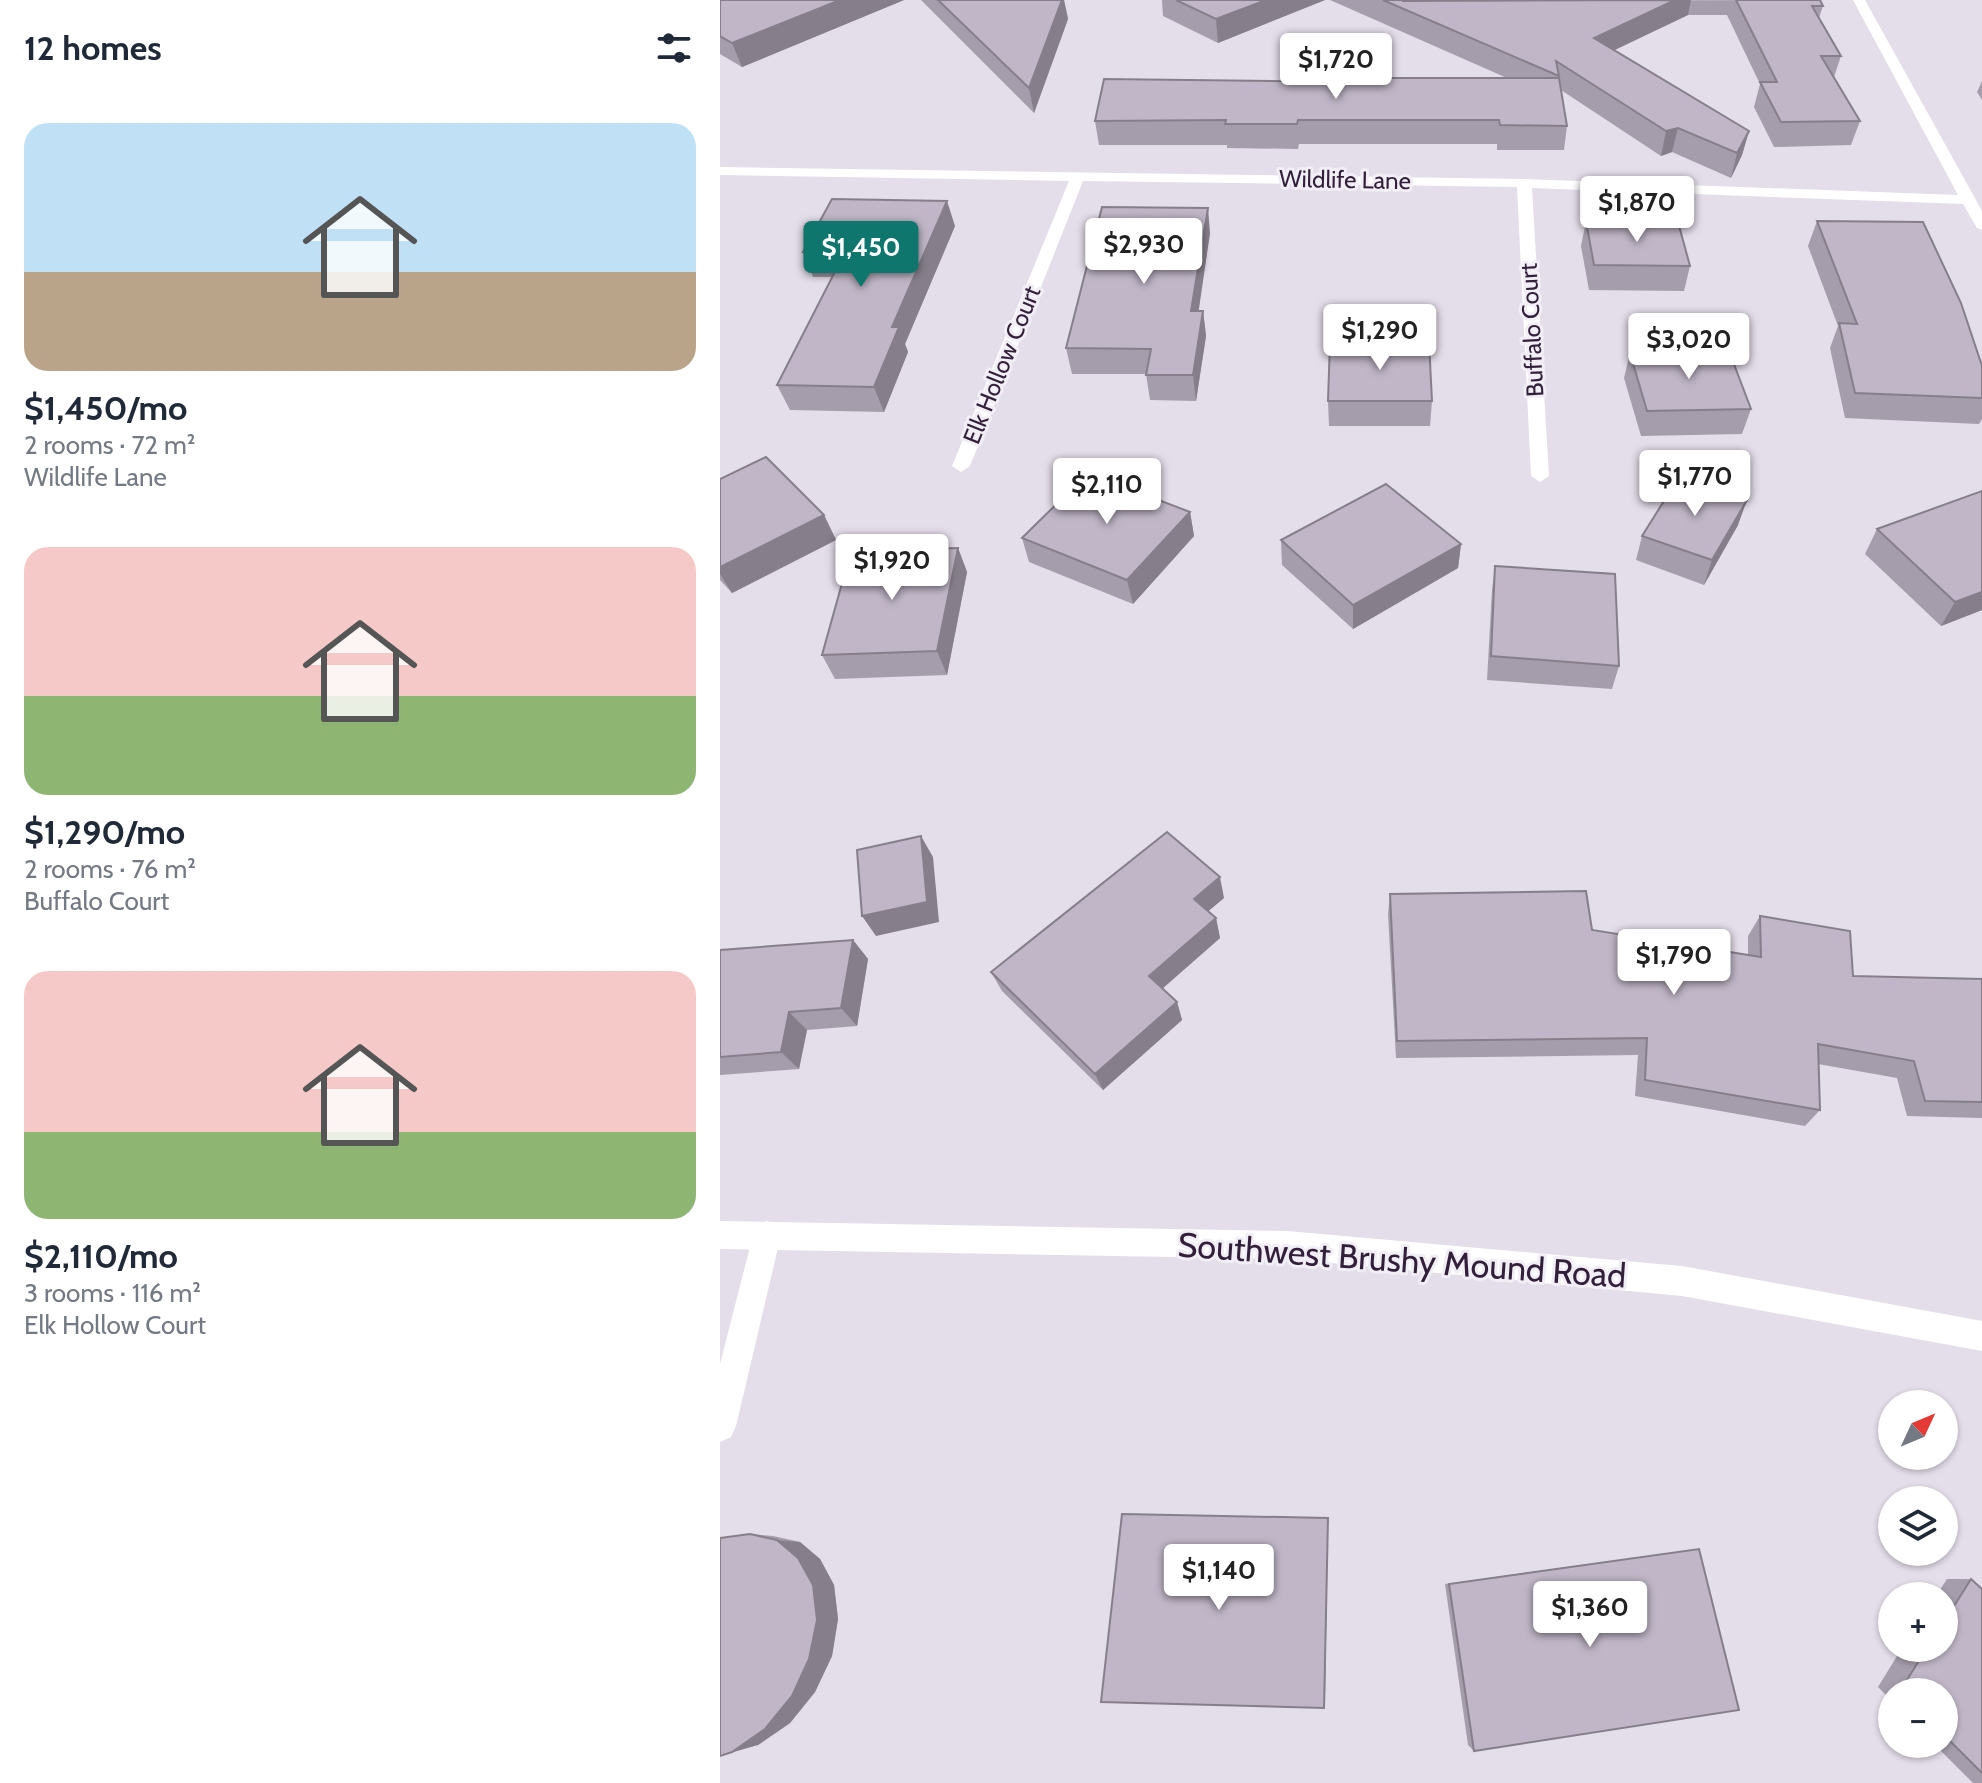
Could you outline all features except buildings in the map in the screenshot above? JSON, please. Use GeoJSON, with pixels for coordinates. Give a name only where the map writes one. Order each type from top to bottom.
{"type":"FeatureCollection","features":[{"type":"Feature","properties":{"kind":"street"},"geometry":{"type":"LineString","coordinates":[[1859,0],[1982,225]]}},
{"type":"Feature","properties":{"kind":"street","name":"Wildlife Lane"},"geometry":{"type":"LineString","coordinates":[[720,171],[1524,183],[1969,200]]}},
{"type":"Feature","properties":{"kind":"street","name":"Elk Hollow Court"},"geometry":{"type":"LineString","coordinates":[[961,466],[1078,175]]}},
{"type":"Feature","properties":{"kind":"street","name":"Buffalo Court"},"geometry":{"type":"LineString","coordinates":[[1524,183],[1540,476]]}},
{"type":"Feature","properties":{"kind":"street","name":"Southwest Brushy Mound Road"},"geometry":{"type":"LineString","coordinates":[[720,1235],[1288,1245],[1682,1281],[1982,1336]]}},
{"type":"Feature","properties":{"kind":"street"},"geometry":{"type":"LineString","coordinates":[[720,1426],[767,1235]]}}]}
